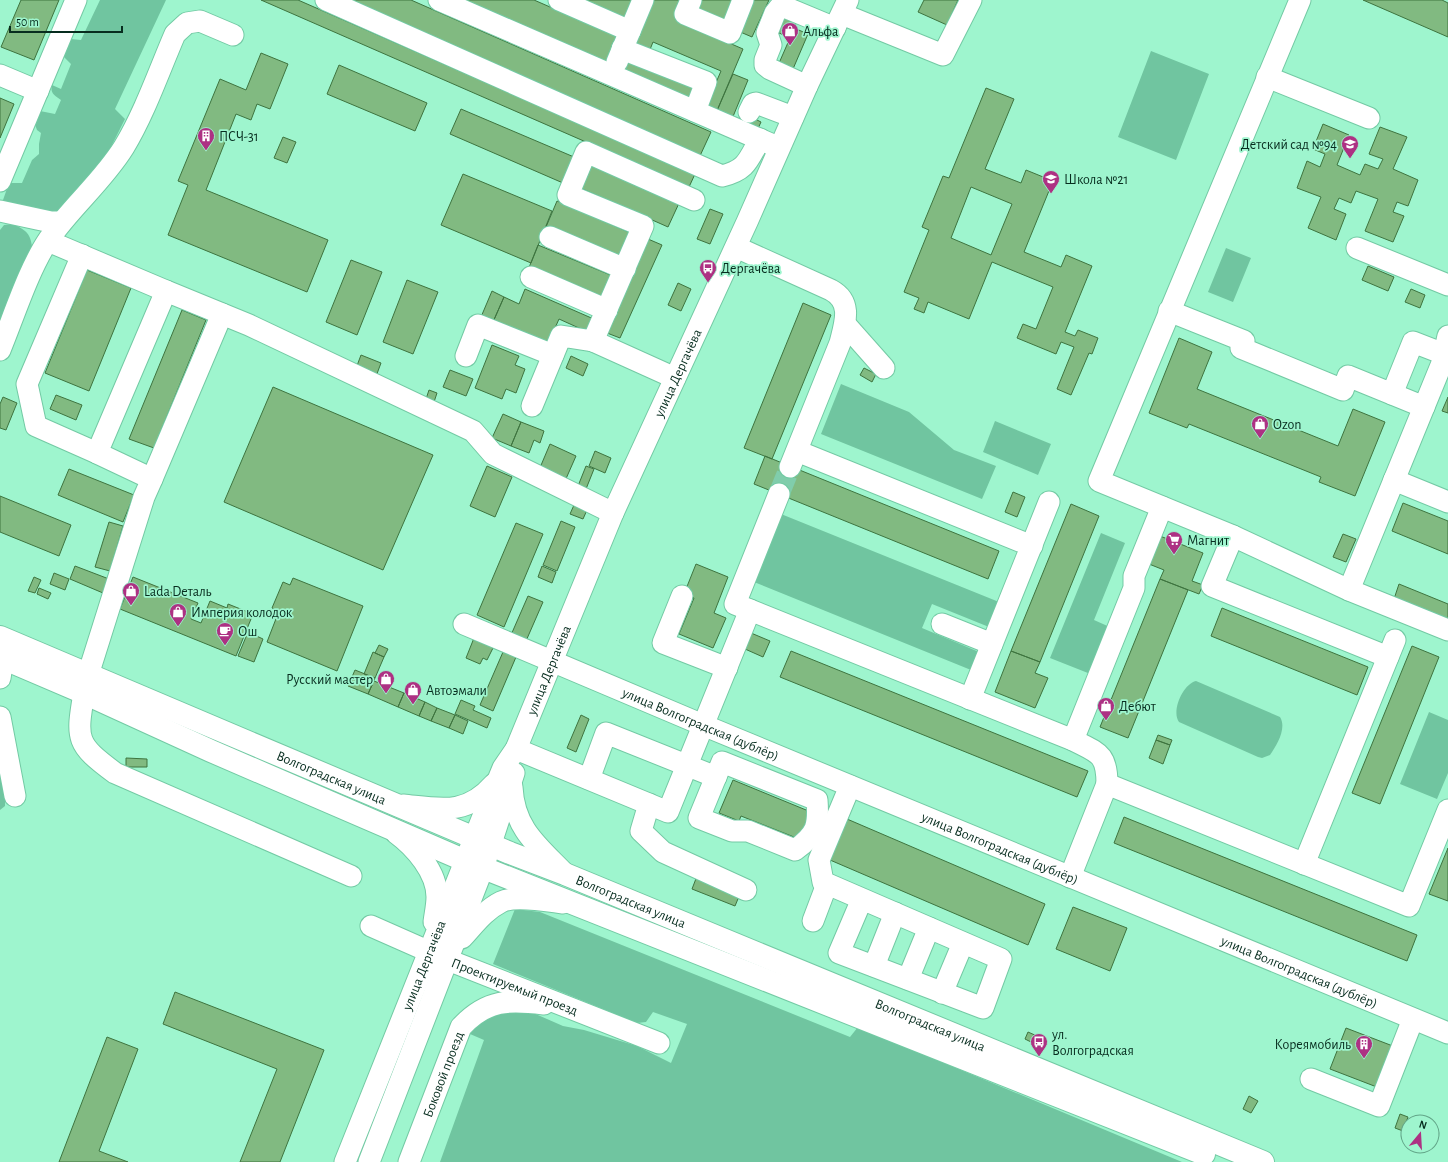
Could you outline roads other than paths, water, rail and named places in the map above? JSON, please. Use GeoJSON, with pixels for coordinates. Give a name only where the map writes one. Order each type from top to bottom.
{"type":"FeatureCollection","features":[{"type":"Feature","properties":{"kind":"main road","name":"Волгоградская улица"},"geometry":{"type":"LineString","coordinates":[[0,637],[211,752],[475,864],[1224,1162]]}},
{"type":"Feature","properties":{"kind":"main road","name":"Волгоградская улица"},"geometry":{"type":"LineString","coordinates":[[1,664],[86,684],[395,804],[1262,1162]]}},
{"type":"Feature","properties":{"kind":"street"},"geometry":{"type":"LineString","coordinates":[[0,180],[76,0]]}},
{"type":"Feature","properties":{"kind":"street"},"geometry":{"type":"LineString","coordinates":[[326,0],[722,176],[737,172],[746,164],[760,139]]}},
{"type":"Feature","properties":{"kind":"street"},"geometry":{"type":"LineString","coordinates":[[439,0],[779,148]]}},
{"type":"Feature","properties":{"kind":"street"},"geometry":{"type":"LineString","coordinates":[[559,0],[626,40],[706,82],[695,111]]}},
{"type":"Feature","properties":{"kind":"street"},"geometry":{"type":"LineString","coordinates":[[612,75],[643,0]]}},
{"type":"Feature","properties":{"kind":"street"},"geometry":{"type":"LineString","coordinates":[[690,0],[685,14],[730,34],[743,0]]}},
{"type":"Feature","properties":{"kind":"street"},"geometry":{"type":"LineString","coordinates":[[807,86],[767,68],[765,63],[771,45],[767,33],[777,10],[783,7],[804,24],[842,14],[943,56],[971,0]]}},
{"type":"Feature","properties":{"kind":"street"},"geometry":{"type":"LineString","coordinates":[[1300,0],[1099,481],[1232,536],[1349,590],[1448,630]]}},
{"type":"Feature","properties":{"kind":"street","name":"улица Дергачёва"},"geometry":{"type":"LineString","coordinates":[[368,1162],[450,954],[475,864],[516,749],[613,513],[736,247],[807,86],[842,14]]}},
{"type":"Feature","properties":{"kind":"street"},"geometry":{"type":"LineString","coordinates":[[0,350],[38,259],[48,241],[61,222],[106,172],[124,147],[137,122],[176,34],[187,23],[200,21],[233,35]]}},
{"type":"Feature","properties":{"kind":"street"},"geometry":{"type":"LineString","coordinates":[[0,75],[38,91]]}},
{"type":"Feature","properties":{"kind":"street"},"geometry":{"type":"LineString","coordinates":[[1267,76],[1369,118]]}},
{"type":"Feature","properties":{"kind":"street"},"geometry":{"type":"LineString","coordinates":[[749,112],[751,106],[756,103],[793,117]]}},
{"type":"Feature","properties":{"kind":"street"},"geometry":{"type":"LineString","coordinates":[[593,341],[643,226],[568,196],[586,152],[694,200]]}},
{"type":"Feature","properties":{"kind":"street"},"geometry":{"type":"LineString","coordinates":[[1,213],[51,222],[61,222]]}},
{"type":"Feature","properties":{"kind":"street"},"geometry":{"type":"LineString","coordinates":[[550,237],[625,269]]}},
{"type":"Feature","properties":{"kind":"street"},"geometry":{"type":"LineString","coordinates":[[48,241],[222,314],[473,431],[493,454],[613,513]]}},
{"type":"Feature","properties":{"kind":"street"},"geometry":{"type":"LineString","coordinates":[[736,247],[839,294],[844,301],[845,324],[840,343],[793,459],[1032,546]]}},
{"type":"Feature","properties":{"kind":"street"},"geometry":{"type":"LineString","coordinates":[[1357,248],[1448,285]]}},
{"type":"Feature","properties":{"kind":"street"},"geometry":{"type":"LineString","coordinates":[[82,255],[27,384],[36,426],[152,479]]}},
{"type":"Feature","properties":{"kind":"street"},"geometry":{"type":"LineString","coordinates":[[531,277],[607,310]]}},
{"type":"Feature","properties":{"kind":"street"},"geometry":{"type":"LineString","coordinates":[[97,454],[166,291]]}},
{"type":"Feature","properties":{"kind":"street"},"geometry":{"type":"LineString","coordinates":[[1169,311],[1244,341],[1241,348],[1342,390],[1348,376],[1424,407]]}},
{"type":"Feature","properties":{"kind":"street"},"geometry":{"type":"LineString","coordinates":[[222,314],[144,497],[86,684],[80,719],[80,737],[92,756],[116,773],[351,876]]}},
{"type":"Feature","properties":{"kind":"street"},"geometry":{"type":"LineString","coordinates":[[845,324],[884,368]]}},
{"type":"Feature","properties":{"kind":"street"},"geometry":{"type":"LineString","coordinates":[[466,356],[478,325],[553,355]]}},
{"type":"Feature","properties":{"kind":"street"},"geometry":{"type":"LineString","coordinates":[[532,406],[561,336],[593,341],[675,378]]}},
{"type":"Feature","properties":{"kind":"street"},"geometry":{"type":"LineString","coordinates":[[1349,590],[1445,355],[1413,342],[1392,394]]}},
{"type":"Feature","properties":{"kind":"street"},"geometry":{"type":"LineString","coordinates":[[1394,480],[1448,502]]}},
{"type":"Feature","properties":{"kind":"street"},"geometry":{"type":"LineString","coordinates":[[779,494],[735,604],[1073,740],[1098,753],[1107,766],[1107,784],[1070,877]]}},
{"type":"Feature","properties":{"kind":"street"},"geometry":{"type":"LineString","coordinates":[[970,699],[1049,502]]}},
{"type":"Feature","properties":{"kind":"street"},"geometry":{"type":"LineString","coordinates":[[1073,740],[1134,588],[1134,576],[1162,507]]}},
{"type":"Feature","properties":{"kind":"street"},"geometry":{"type":"LineString","coordinates":[[1232,536],[1212,586],[1392,648],[1304,864]]}},
{"type":"Feature","properties":{"kind":"street"},"geometry":{"type":"LineString","coordinates":[[682,596],[663,643],[726,668]]}},
{"type":"Feature","properties":{"kind":"street"},"geometry":{"type":"LineString","coordinates":[[516,749],[668,812],[750,610]]}},
{"type":"Feature","properties":{"kind":"street","name":"улица Волгоградская (дублёр)"},"geometry":{"type":"LineString","coordinates":[[464,624],[703,726],[1448,1033]]}},
{"type":"Feature","properties":{"kind":"street"},"geometry":{"type":"LineString","coordinates":[[942,624],[992,644]]}},
{"type":"Feature","properties":{"kind":"street"},"geometry":{"type":"LineString","coordinates":[[0,717],[14,796]]}},
{"type":"Feature","properties":{"kind":"street"},"geometry":{"type":"LineString","coordinates":[[589,779],[606,733],[716,777]]}},
{"type":"Feature","properties":{"kind":"street"},"geometry":{"type":"LineString","coordinates":[[722,762],[817,800],[818,820],[810,839],[795,850],[748,831],[732,831],[699,818],[716,777],[722,762]]}},
{"type":"Feature","properties":{"kind":"street"},"geometry":{"type":"LineString","coordinates":[[395,804],[436,808],[461,806],[472,803],[506,779],[515,811],[522,826],[565,874]]}},
{"type":"Feature","properties":{"kind":"street"},"geometry":{"type":"LineString","coordinates":[[1107,784],[1409,906],[1448,810]]}},
{"type":"Feature","properties":{"kind":"street"},"geometry":{"type":"LineString","coordinates":[[850,786],[819,860],[823,882],[1001,959],[983,1008],[838,953],[862,899]]}},
{"type":"Feature","properties":{"kind":"street"},"geometry":{"type":"LineString","coordinates":[[649,804],[641,831],[663,852],[746,890]]}},
{"type":"Feature","properties":{"kind":"street"},"geometry":{"type":"LineString","coordinates":[[381,823],[406,840],[416,850],[433,881],[437,896],[430,946]]}},
{"type":"Feature","properties":{"kind":"street","name":"улица Дергачёва"},"geometry":{"type":"LineString","coordinates":[[345,1162],[430,946],[475,864]]}},
{"type":"Feature","properties":{"kind":"street"},"geometry":{"type":"LineString","coordinates":[[813,921],[827,884]]}},
{"type":"Feature","properties":{"kind":"street"},"geometry":{"type":"LineString","coordinates":[[450,954],[481,917],[502,901],[522,899],[576,904]]}},
{"type":"Feature","properties":{"kind":"street"},"geometry":{"type":"LineString","coordinates":[[874,966],[895,913]]}},
{"type":"Feature","properties":{"kind":"street","name":"Проектируемый проезд"},"geometry":{"type":"LineString","coordinates":[[371,926],[450,954],[569,1007],[659,1043]]}},
{"type":"Feature","properties":{"kind":"street"},"geometry":{"type":"LineString","coordinates":[[908,979],[929,928]]}},
{"type":"Feature","properties":{"kind":"street"},"geometry":{"type":"LineString","coordinates":[[942,993],[963,943]]}},
{"type":"Feature","properties":{"kind":"street","name":"Боковой проезд"},"geometry":{"type":"LineString","coordinates":[[410,1162],[461,1027],[470,1018],[491,1004],[507,1002],[524,1002],[569,1007]]}},
{"type":"Feature","properties":{"kind":"street"},"geometry":{"type":"LineString","coordinates":[[1311,1079],[1379,1106],[1414,1019]]}},
{"type":"Feature","properties":{"kind":"tunnel"},"geometry":{"type":"LineString","coordinates":[[779,494],[790,467]]}},
{"type":"Feature","properties":{"kind":"place","name":"Альфа"},"geometry":{"type":"Point","coordinates":[790,46]}},
{"type":"Feature","properties":{"kind":"place","name":"ПСЧ-31"},"geometry":{"type":"Point","coordinates":[206,151]}},
{"type":"Feature","properties":{"kind":"place","name":"Детский сад №94"},"geometry":{"type":"Point","coordinates":[1350,159]}},
{"type":"Feature","properties":{"kind":"place","name":"Школа №21"},"geometry":{"type":"Point","coordinates":[1051,194]}},
{"type":"Feature","properties":{"kind":"place","name":"Дергачёва"},"geometry":{"type":"Point","coordinates":[708,283]}},
{"type":"Feature","properties":{"kind":"place","name":"Ozon"},"geometry":{"type":"Point","coordinates":[1260,439]}},
{"type":"Feature","properties":{"kind":"place","name":"Магнит"},"geometry":{"type":"Point","coordinates":[1174,555]}},
{"type":"Feature","properties":{"kind":"place","name":"Lada Dеталь"},"geometry":{"type":"Point","coordinates":[131,606]}},
{"type":"Feature","properties":{"kind":"place","name":"Империя колодок"},"geometry":{"type":"Point","coordinates":[178,627]}},
{"type":"Feature","properties":{"kind":"place","name":"Ош"},"geometry":{"type":"Point","coordinates":[225,646]}},
{"type":"Feature","properties":{"kind":"place","name":"Русский мастер"},"geometry":{"type":"Point","coordinates":[386,694]}},
{"type":"Feature","properties":{"kind":"place","name":"Автоэмали"},"geometry":{"type":"Point","coordinates":[413,705]}},
{"type":"Feature","properties":{"kind":"place","name":"Дебют"},"geometry":{"type":"Point","coordinates":[1106,721]}},
{"type":"Feature","properties":{"kind":"place","name":"ул. Волгоградская"},"geometry":{"type":"Point","coordinates":[1039,1057]}},
{"type":"Feature","properties":{"kind":"place","name":"Кореямобиль"},"geometry":{"type":"Point","coordinates":[1364,1059]}}]}
